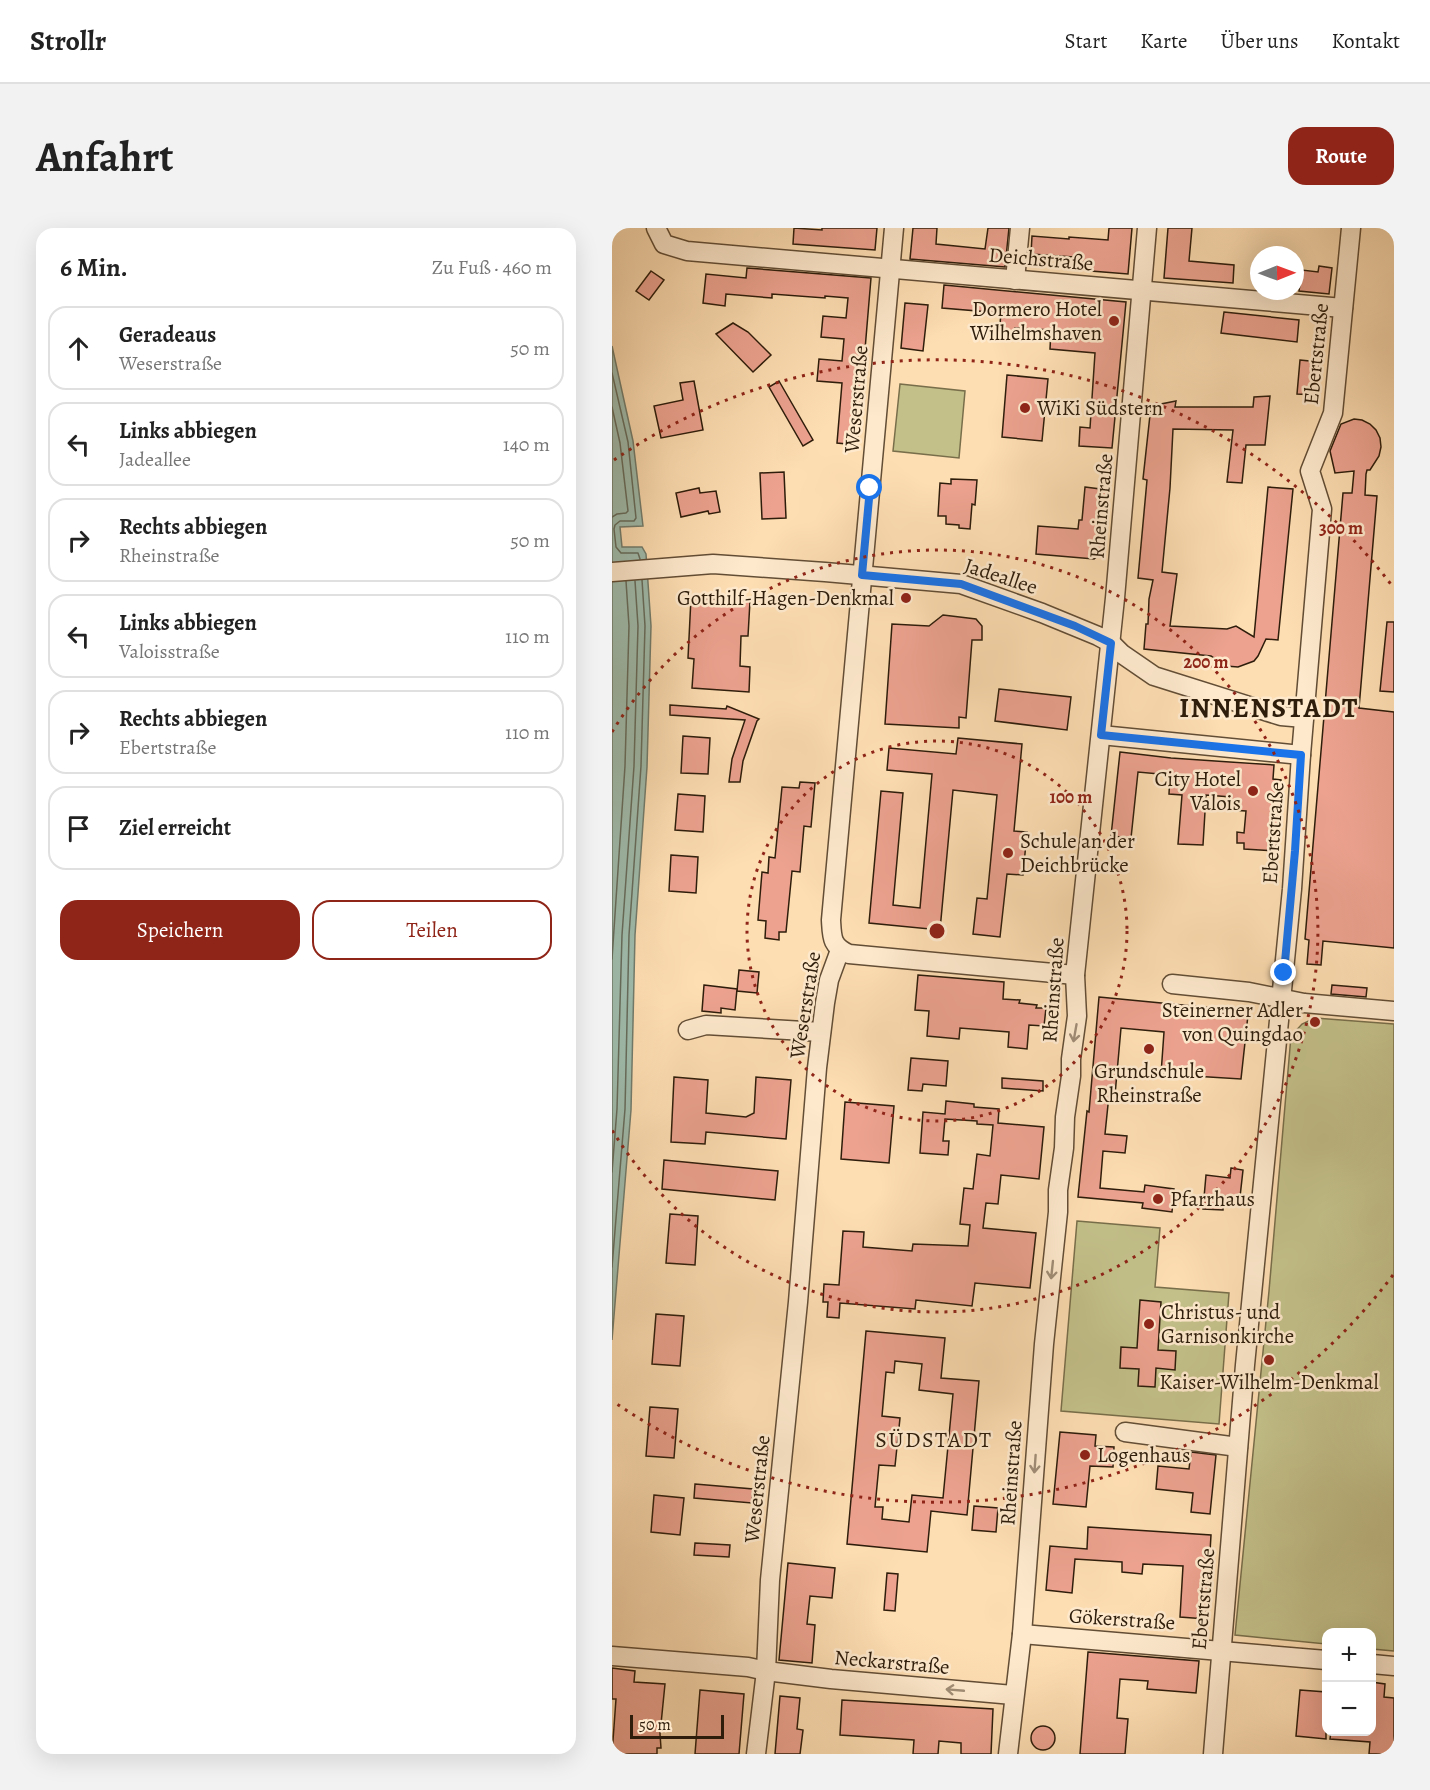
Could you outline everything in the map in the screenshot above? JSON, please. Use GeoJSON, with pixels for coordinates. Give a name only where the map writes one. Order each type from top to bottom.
{"type":"FeatureCollection","features":[{"type":"Feature","properties":{"kind":"street","name":"Weserstraße"},"geometry":{"type":"LineString","coordinates":[[756,1754],[766,1671],[770,1580],[798,1302],[821,1032],[829,980],[840,950],[834,942],[831,920],[894,228]]}},
{"type":"Feature","properties":{"kind":"street"},"geometry":{"type":"LineString","coordinates":[[1015,280],[1020,228]]}},
{"type":"Feature","properties":{"kind":"street","name":"Rheinstraße"},"geometry":{"type":"LineString","coordinates":[[1008,1754],[1013,1695],[1022,1634],[1044,1344],[1064,1148],[1065,1117],[1077,1016],[1075,975],[1111,643],[1147,228]]}},
{"type":"Feature","properties":{"kind":"street","name":"Ebertstraße"},"geometry":{"type":"LineString","coordinates":[[1213,1754],[1254,1224],[1281,998],[1295,851],[1322,508],[1310,471],[1334,413],[1351,228]]}},
{"type":"Feature","properties":{"kind":"street","name":"Deichstraße"},"geometry":{"type":"LineString","coordinates":[[660,236],[687,251],[1343,308]]}},
{"type":"Feature","properties":{"kind":"street","name":"Jadeallee"},"geometry":{"type":"LineString","coordinates":[[612,572],[713,564],[961,584],[1064,622],[1111,643],[1122,654],[1154,676],[1281,716],[1304,718]]}},
{"type":"Feature","properties":{"kind":"street"},"geometry":{"type":"LineString","coordinates":[[1101,735],[1301,755]]}},
{"type":"Feature","properties":{"kind":"street"},"geometry":{"type":"LineString","coordinates":[[840,950],[849,954],[1075,975]]}},
{"type":"Feature","properties":{"kind":"street"},"geometry":{"type":"LineString","coordinates":[[1172,984],[1249,992],[1310,1003],[1394,1011]]}},
{"type":"Feature","properties":{"kind":"street"},"geometry":{"type":"LineString","coordinates":[[688,1030],[706,1025],[821,1032]]}},
{"type":"Feature","properties":{"kind":"street"},"geometry":{"type":"LineString","coordinates":[[1125,1432],[1238,1447]]}},
{"type":"Feature","properties":{"kind":"street","name":"Gökerstraße"},"geometry":{"type":"LineString","coordinates":[[1022,1634],[1322,1660]]}},
{"type":"Feature","properties":{"kind":"street","name":"Neckarstraße"},"geometry":{"type":"LineString","coordinates":[[612,1656],[748,1667],[831,1679],[1013,1695]]}},
{"type":"Feature","properties":{"kind":"street"},"geometry":{"type":"LineString","coordinates":[[1376,1664],[1394,1666]]}},
{"type":"Feature","properties":{"kind":"shaded area"},"geometry":{"type":"Polygon","coordinates":[[[900,384],[965,391],[959,458],[893,451],[900,384]]]}},
{"type":"Feature","properties":{"kind":"shaded area"},"geometry":{"type":"Polygon","coordinates":[[[1315,1018],[1394,1024],[1394,1651],[1376,1649],[1376,1628],[1322,1628],[1322,1644],[1235,1635],[1269,1291],[1291,1036],[1302,1024],[1315,1018]]]}},
{"type":"Feature","properties":{"kind":"shaded area"},"geometry":{"type":"Polygon","coordinates":[[[1077,1221],[1160,1228],[1155,1287],[1229,1293],[1219,1424],[1061,1411],[1077,1221]]]}},
{"type":"Feature","properties":{"kind":"water"},"geometry":{"type":"Polygon","coordinates":[[[612,346],[633,441],[643,526],[620,527],[622,547],[642,547],[646,554],[651,626],[647,767],[635,935],[631,1110],[612,1340],[612,346]]]}},
{"type":"Feature","properties":{"kind":"building"},"geometry":{"type":"Polygon","coordinates":[[[794,228],[822,230],[822,228],[877,228],[875,250],[793,244],[794,228]]]}},
{"type":"Feature","properties":{"kind":"building"},"geometry":{"type":"Polygon","coordinates":[[[913,228],[937,228],[936,244],[985,249],[988,228],[1009,228],[1005,267],[910,259],[913,228]]]}},
{"type":"Feature","properties":{"kind":"building"},"geometry":{"type":"Polygon","coordinates":[[[1109,228],[1132,228],[1128,274],[1091,271],[1092,263],[1072,261],[1073,257],[1031,254],[1032,236],[1108,240],[1109,228]]]}},
{"type":"Feature","properties":{"kind":"building"},"geometry":{"type":"Polygon","coordinates":[[[1168,228],[1192,228],[1189,261],[1234,265],[1233,283],[1164,278],[1168,228]]]}},
{"type":"Feature","properties":{"kind":"building"},"geometry":{"type":"Polygon","coordinates":[[[1319,266],[1332,268],[1329,294],[1304,292],[1304,270],[1318,272],[1319,266]]]}},
{"type":"Feature","properties":{"kind":"building"},"geometry":{"type":"Polygon","coordinates":[[[747,268],[871,278],[857,445],[837,443],[842,383],[817,381],[819,359],[842,361],[844,339],[821,337],[823,316],[846,318],[848,298],[772,294],[772,298],[726,294],[725,306],[703,303],[706,274],[746,278],[747,268]]]}},
{"type":"Feature","properties":{"kind":"building"},"geometry":{"type":"Polygon","coordinates":[[[651,271],[664,280],[649,300],[636,291],[651,271]]]}},
{"type":"Feature","properties":{"kind":"building"},"geometry":{"type":"Polygon","coordinates":[[[944,285],[1126,302],[1112,448],[1079,446],[1080,427],[1090,428],[1095,353],[1050,349],[1051,330],[1015,328],[1013,337],[999,335],[1001,313],[942,308],[944,285]]]}},
{"type":"Feature","properties":{"kind":"building"},"geometry":{"type":"Polygon","coordinates":[[[905,303],[928,305],[923,351],[901,348],[905,303]]]}},
{"type":"Feature","properties":{"kind":"building"},"geometry":{"type":"Polygon","coordinates":[[[1224,312],[1299,320],[1297,342],[1221,333],[1224,312]]]}},
{"type":"Feature","properties":{"kind":"building"},"geometry":{"type":"Polygon","coordinates":[[[733,323],[748,332],[771,355],[753,372],[716,334],[733,323]]]}},
{"type":"Feature","properties":{"kind":"building"},"geometry":{"type":"Polygon","coordinates":[[[1300,360],[1319,362],[1316,395],[1297,394],[1300,360]]]}},
{"type":"Feature","properties":{"kind":"building","name":"WiKi Südstern"},"geometry":{"type":"Polygon","coordinates":[[[1007,375],[1048,379],[1042,441],[1002,437],[1007,375]]]}},
{"type":"Feature","properties":{"kind":"building"},"geometry":{"type":"Polygon","coordinates":[[[694,381],[703,430],[661,438],[654,406],[683,400],[680,383],[694,381]]]}},
{"type":"Feature","properties":{"kind":"building"},"geometry":{"type":"Polygon","coordinates":[[[779,381],[813,440],[803,446],[769,387],[779,381]]]}},
{"type":"Feature","properties":{"kind":"building"},"geometry":{"type":"Polygon","coordinates":[[[1270,396],[1265,445],[1246,445],[1242,483],[1227,482],[1233,430],[1173,429],[1162,572],[1177,574],[1170,626],[1227,629],[1236,626],[1254,637],[1268,487],[1293,489],[1278,640],[1266,639],[1254,661],[1238,667],[1226,666],[1211,656],[1144,649],[1153,580],[1138,578],[1147,480],[1143,479],[1151,406],[1176,401],[1175,407],[1253,407],[1254,397],[1270,396]]]}},
{"type":"Feature","properties":{"kind":"building"},"geometry":{"type":"Polygon","coordinates":[[[1354,419],[1370,424],[1376,430],[1381,447],[1379,456],[1366,474],[1365,495],[1377,496],[1359,708],[1394,712],[1394,948],[1323,941],[1321,965],[1307,964],[1309,940],[1305,939],[1343,493],[1352,493],[1354,471],[1335,473],[1330,451],[1341,424],[1354,419]]]}},
{"type":"Feature","properties":{"kind":"building"},"geometry":{"type":"Polygon","coordinates":[[[784,472],[786,518],[762,519],[760,473],[784,472]]]}},
{"type":"Feature","properties":{"kind":"building"},"geometry":{"type":"Polygon","coordinates":[[[951,479],[977,480],[970,529],[946,524],[946,516],[938,516],[940,483],[951,484],[951,479]]]}},
{"type":"Feature","properties":{"kind":"building"},"geometry":{"type":"Polygon","coordinates":[[[1085,487],[1108,490],[1101,553],[1094,559],[1036,554],[1038,526],[1078,529],[1079,520],[1082,520],[1085,487]]]}},
{"type":"Feature","properties":{"kind":"building"},"geometry":{"type":"Polygon","coordinates":[[[699,488],[700,493],[716,491],[720,512],[709,514],[708,511],[681,517],[676,493],[699,488]]]}},
{"type":"Feature","properties":{"kind":"building"},"geometry":{"type":"Polygon","coordinates":[[[691,598],[750,601],[748,636],[741,636],[740,666],[750,667],[749,692],[692,688],[694,659],[688,658],[691,598]]]}},
{"type":"Feature","properties":{"kind":"building"},"geometry":{"type":"Polygon","coordinates":[[[943,615],[976,619],[982,626],[982,640],[972,640],[966,718],[959,717],[959,728],[885,724],[892,624],[929,626],[943,615]]]}},
{"type":"Feature","properties":{"kind":"building"},"geometry":{"type":"Polygon","coordinates":[[[1387,622],[1394,622],[1394,692],[1380,691],[1387,622]]]}},
{"type":"Feature","properties":{"kind":"building"},"geometry":{"type":"Polygon","coordinates":[[[999,689],[1071,697],[1067,730],[995,721],[999,689]]]}},
{"type":"Feature","properties":{"kind":"building"},"geometry":{"type":"Polygon","coordinates":[[[670,705],[726,709],[727,706],[759,719],[743,761],[740,782],[729,782],[732,759],[745,720],[670,715],[670,705]]]}},
{"type":"Feature","properties":{"kind":"building"},"geometry":{"type":"Polygon","coordinates":[[[683,736],[710,738],[708,774],[681,773],[683,736]]]}},
{"type":"Feature","properties":{"kind":"building"},"geometry":{"type":"Polygon","coordinates":[[[958,738],[1022,744],[1014,831],[1027,832],[1023,875],[1007,874],[1000,937],[973,934],[977,898],[987,899],[997,795],[953,790],[940,930],[869,923],[881,791],[903,793],[893,905],[920,908],[932,774],[887,770],[889,748],[956,754],[958,738]]]}},
{"type":"Feature","properties":{"kind":"building"},"geometry":{"type":"Polygon","coordinates":[[[1120,752],[1274,765],[1273,779],[1281,780],[1276,851],[1244,849],[1244,843],[1237,843],[1237,832],[1244,833],[1246,811],[1230,810],[1231,797],[1206,795],[1203,845],[1178,844],[1182,795],[1169,794],[1170,775],[1138,772],[1131,838],[1111,836],[1120,752]]]}},
{"type":"Feature","properties":{"kind":"building"},"geometry":{"type":"Polygon","coordinates":[[[800,782],[815,783],[811,827],[804,826],[800,872],[792,871],[786,932],[779,932],[779,940],[765,938],[766,921],[758,920],[762,872],[768,873],[769,857],[775,858],[782,787],[799,788],[800,782]]]}},
{"type":"Feature","properties":{"kind":"building"},"geometry":{"type":"Polygon","coordinates":[[[678,794],[705,796],[703,832],[675,830],[678,794]]]}},
{"type":"Feature","properties":{"kind":"building"},"geometry":{"type":"Polygon","coordinates":[[[671,855],[698,857],[696,893],[669,891],[671,855]]]}},
{"type":"Feature","properties":{"kind":"building"},"geometry":{"type":"Polygon","coordinates":[[[739,970],[759,972],[757,993],[737,991],[739,970]]]}},
{"type":"Feature","properties":{"kind":"building"},"geometry":{"type":"Polygon","coordinates":[[[918,975],[1004,982],[1003,999],[1020,1000],[1019,1003],[1037,1005],[1036,1008],[1046,1008],[1044,1026],[1029,1025],[1027,1049],[1008,1047],[1009,1032],[960,1028],[959,1039],[927,1036],[929,1011],[915,1010],[918,975]]]}},
{"type":"Feature","properties":{"kind":"building"},"geometry":{"type":"Polygon","coordinates":[[[704,985],[737,989],[735,1010],[721,1008],[721,1013],[702,1011],[704,985]]]}},
{"type":"Feature","properties":{"kind":"building"},"geometry":{"type":"Polygon","coordinates":[[[1332,985],[1367,988],[1366,997],[1331,994],[1332,985]]]}},
{"type":"Feature","properties":{"kind":"building"},"geometry":{"type":"Polygon","coordinates":[[[1099,997],[1213,1008],[1213,1012],[1248,1015],[1241,1079],[1161,1074],[1164,1032],[1121,1028],[1115,1095],[1109,1095],[1105,1134],[1127,1136],[1125,1153],[1103,1151],[1100,1188],[1144,1192],[1145,1185],[1174,1189],[1172,1212],[1142,1208],[1143,1203],[1078,1197],[1087,1111],[1089,1112],[1099,997]]]}},
{"type":"Feature","properties":{"kind":"building"},"geometry":{"type":"Polygon","coordinates":[[[911,1058],[948,1061],[946,1086],[923,1084],[922,1091],[908,1090],[911,1058]]]}},
{"type":"Feature","properties":{"kind":"building"},"geometry":{"type":"Polygon","coordinates":[[[674,1077],[708,1080],[706,1113],[746,1117],[754,1113],[756,1077],[791,1080],[786,1139],[706,1132],[705,1144],[671,1142],[674,1077]]]}},
{"type":"Feature","properties":{"kind":"building"},"geometry":{"type":"Polygon","coordinates":[[[1002,1078],[1043,1081],[1043,1091],[1002,1088],[1002,1078]]]}},
{"type":"Feature","properties":{"kind":"building"},"geometry":{"type":"Polygon","coordinates":[[[946,1101],[999,1109],[998,1123],[1044,1127],[1039,1179],[1001,1175],[998,1204],[986,1203],[983,1228],[1036,1233],[1030,1288],[975,1283],[972,1306],[916,1300],[915,1309],[840,1303],[839,1318],[827,1317],[828,1302],[823,1302],[824,1284],[839,1285],[843,1231],[864,1232],[863,1247],[912,1251],[913,1244],[968,1246],[970,1225],[960,1224],[964,1188],[973,1189],[977,1154],[990,1156],[993,1125],[977,1124],[977,1121],[945,1119],[943,1141],[949,1141],[948,1155],[920,1153],[923,1112],[945,1114],[946,1101]]]}},
{"type":"Feature","properties":{"kind":"building"},"geometry":{"type":"Polygon","coordinates":[[[845,1102],[894,1106],[889,1163],[841,1159],[845,1102]]]}},
{"type":"Feature","properties":{"kind":"building"},"geometry":{"type":"Polygon","coordinates":[[[664,1160],[778,1171],[775,1200],[662,1189],[664,1160]]]}},
{"type":"Feature","properties":{"kind":"building"},"geometry":{"type":"Polygon","coordinates":[[[1231,1168],[1243,1170],[1240,1197],[1224,1196],[1223,1210],[1203,1209],[1206,1175],[1230,1178],[1231,1168]]]}},
{"type":"Feature","properties":{"kind":"building"},"geometry":{"type":"Polygon","coordinates":[[[670,1214],[698,1216],[695,1265],[666,1263],[670,1214]]]}},
{"type":"Feature","properties":{"kind":"building","name":"Christus- und Garnisonkirche"},"geometry":{"type":"Polygon","coordinates":[[[1140,1300],[1161,1302],[1158,1350],[1176,1351],[1175,1370],[1156,1368],[1155,1387],[1138,1386],[1139,1369],[1120,1368],[1121,1347],[1137,1348],[1140,1300]]]}},
{"type":"Feature","properties":{"kind":"building"},"geometry":{"type":"Polygon","coordinates":[[[656,1314],[684,1316],[680,1366],[652,1364],[656,1314]]]}},
{"type":"Feature","properties":{"kind":"building"},"geometry":{"type":"Polygon","coordinates":[[[866,1331],[945,1338],[941,1378],[979,1381],[967,1515],[931,1511],[927,1552],[847,1544],[866,1331]],[[895,1361],[894,1373],[886,1372],[882,1416],[900,1418],[895,1466],[879,1465],[875,1507],[883,1507],[882,1519],[909,1522],[912,1495],[943,1498],[953,1394],[919,1390],[922,1364],[895,1361]]]}},
{"type":"Feature","properties":{"kind":"building"},"geometry":{"type":"Polygon","coordinates":[[[650,1407],[678,1409],[674,1458],[646,1456],[650,1407]]]}},
{"type":"Feature","properties":{"kind":"building"},"geometry":{"type":"Polygon","coordinates":[[[1060,1432],[1096,1435],[1095,1446],[1114,1447],[1113,1467],[1090,1466],[1086,1507],[1053,1504],[1060,1432]]]}},
{"type":"Feature","properties":{"kind":"building"},"geometry":{"type":"Polygon","coordinates":[[[1191,1452],[1216,1455],[1210,1514],[1191,1512],[1193,1493],[1156,1489],[1158,1466],[1189,1469],[1191,1452]]]}},
{"type":"Feature","properties":{"kind":"building"},"geometry":{"type":"Polygon","coordinates":[[[695,1484],[753,1489],[752,1503],[694,1498],[695,1484]]]}},
{"type":"Feature","properties":{"kind":"building"},"geometry":{"type":"Polygon","coordinates":[[[654,1495],[684,1498],[680,1535],[651,1532],[654,1495]]]}},
{"type":"Feature","properties":{"kind":"building"},"geometry":{"type":"Polygon","coordinates":[[[974,1506],[998,1508],[996,1532],[972,1530],[974,1506]]]}},
{"type":"Feature","properties":{"kind":"building"},"geometry":{"type":"Polygon","coordinates":[[[1088,1527],[1211,1535],[1206,1619],[1180,1617],[1183,1566],[1143,1564],[1142,1574],[1122,1572],[1122,1562],[1075,1559],[1072,1593],[1046,1590],[1050,1546],[1087,1549],[1088,1527]]]}},
{"type":"Feature","properties":{"kind":"building"},"geometry":{"type":"Polygon","coordinates":[[[695,1543],[730,1545],[729,1557],[694,1555],[695,1543]]]}},
{"type":"Feature","properties":{"kind":"building"},"geometry":{"type":"Polygon","coordinates":[[[788,1563],[835,1568],[832,1598],[810,1596],[807,1624],[815,1625],[812,1663],[779,1660],[788,1563]]]}},
{"type":"Feature","properties":{"kind":"building"},"geometry":{"type":"Polygon","coordinates":[[[887,1573],[898,1574],[895,1611],[884,1610],[887,1573]]]}},
{"type":"Feature","properties":{"kind":"building"},"geometry":{"type":"Polygon","coordinates":[[[1088,1652],[1199,1661],[1196,1693],[1147,1689],[1148,1681],[1120,1679],[1117,1718],[1128,1719],[1125,1754],[1080,1754],[1088,1652]]]}},
{"type":"Feature","properties":{"kind":"building"},"geometry":{"type":"Polygon","coordinates":[[[612,1668],[635,1671],[634,1682],[665,1684],[660,1734],[661,1748],[657,1748],[657,1754],[612,1754],[616,1699],[612,1699],[612,1668]]]}},
{"type":"Feature","properties":{"kind":"building"},"geometry":{"type":"Polygon","coordinates":[[[1376,1683],[1385,1684],[1384,1697],[1394,1698],[1394,1754],[1369,1754],[1370,1742],[1330,1739],[1330,1736],[1376,1736],[1376,1683]]]}},
{"type":"Feature","properties":{"kind":"building"},"geometry":{"type":"Polygon","coordinates":[[[700,1690],[744,1694],[739,1754],[695,1754],[700,1690]]]}},
{"type":"Feature","properties":{"kind":"building"},"geometry":{"type":"Polygon","coordinates":[[[1300,1690],[1322,1692],[1322,1736],[1326,1736],[1326,1739],[1296,1736],[1300,1690]]]}},
{"type":"Feature","properties":{"kind":"building"},"geometry":{"type":"Polygon","coordinates":[[[780,1696],[800,1698],[797,1729],[803,1730],[800,1754],[775,1754],[780,1696]]]}},
{"type":"Feature","properties":{"kind":"building"},"geometry":{"type":"Polygon","coordinates":[[[842,1700],[993,1709],[991,1754],[961,1754],[961,1743],[939,1741],[938,1754],[913,1754],[914,1740],[840,1735],[842,1700]]]}},
{"type":"Feature","properties":{"kind":"building"},"geometry":{"type":"Polygon","coordinates":[[[1043,1726],[1048,1727],[1054,1733],[1054,1743],[1048,1749],[1043,1750],[1038,1749],[1032,1743],[1031,1738],[1032,1733],[1038,1727],[1043,1726]]]}},
{"type":"Feature","properties":{"kind":"place","name":"Dormero Hotel Wilhelmshaven"},"geometry":{"type":"Point","coordinates":[1114,321]}},
{"type":"Feature","properties":{"kind":"place","name":"WiKi Südstern"},"geometry":{"type":"Point","coordinates":[1025,408]}},
{"type":"Feature","properties":{"kind":"place","name":"Gotthilf-Hagen-Denkmal"},"geometry":{"type":"Point","coordinates":[906,598]}},
{"type":"Feature","properties":{"kind":"place","name":"City Hotel Valois"},"geometry":{"type":"Point","coordinates":[1253,791]}},
{"type":"Feature","properties":{"kind":"place","name":"Schule an der Deichbrücke"},"geometry":{"type":"Point","coordinates":[1008,853]}},
{"type":"Feature","properties":{"kind":"place","name":"Steinerner Adler von Quingdao"},"geometry":{"type":"Point","coordinates":[1315,1022]}},
{"type":"Feature","properties":{"kind":"place","name":"Grundschule Rheinstraße"},"geometry":{"type":"Point","coordinates":[1149,1049]}},
{"type":"Feature","properties":{"kind":"place","name":"Pfarrhaus"},"geometry":{"type":"Point","coordinates":[1158,1199]}},
{"type":"Feature","properties":{"kind":"place","name":"Christus- und Garnisonkirche"},"geometry":{"type":"Point","coordinates":[1149,1324]}},
{"type":"Feature","properties":{"kind":"place","name":"Kaiser-Wilhelm-Denkmal"},"geometry":{"type":"Point","coordinates":[1269,1360]}},
{"type":"Feature","properties":{"kind":"place","name":"Logenhaus"},"geometry":{"type":"Point","coordinates":[1085,1455]}},
{"type":"Feature","properties":{"kind":"district","name":"INNENSTADT"},"geometry":{"type":"Point","coordinates":[1269,708]}},
{"type":"Feature","properties":{"kind":"district","name":"SÜDSTADT"},"geometry":{"type":"Point","coordinates":[934,1439]}},
{"type":"Feature","properties":{"kind":"route"},"geometry":{"type":"LineString","coordinates":[[870,488],[862,575],[961,584],[1075,626],[1111,643],[1101,735],[1301,755],[1284,973]]}}]}
